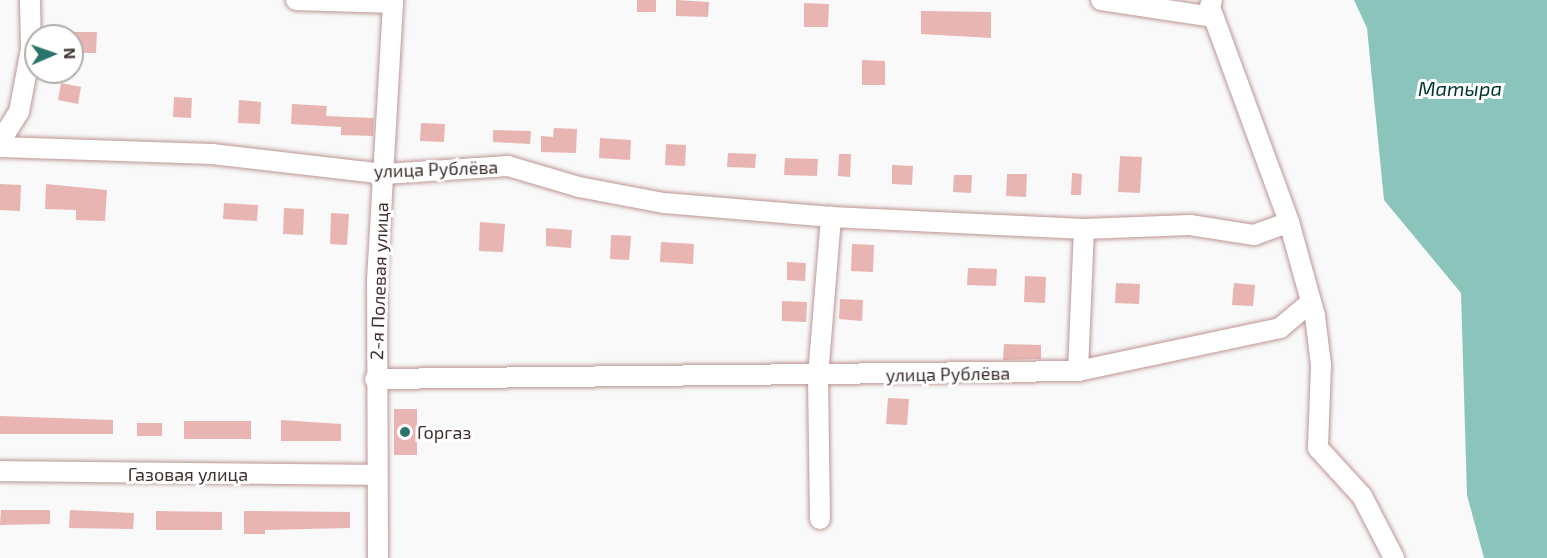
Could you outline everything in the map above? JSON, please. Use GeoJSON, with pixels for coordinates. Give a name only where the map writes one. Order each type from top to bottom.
{"type":"FeatureCollection","features":[{"type":"Feature","properties":{"kind":"street"},"geometry":{"type":"LineString","coordinates":[[0,142],[19,112],[31,49],[30,0]]}},
{"type":"Feature","properties":{"kind":"street","name":"2-я Полевая улица"},"geometry":{"type":"LineString","coordinates":[[296,0],[393,1],[375,380],[378,558]]}},
{"type":"Feature","properties":{"kind":"street"},"geometry":{"type":"LineString","coordinates":[[1101,0],[1213,8],[1289,222],[1311,302],[1321,365],[1318,448],[1362,496],[1394,558]]}},
{"type":"Feature","properties":{"kind":"street","name":"улица Рублёва"},"geometry":{"type":"LineString","coordinates":[[0,147],[212,154],[384,174],[508,166],[579,187],[664,203],[831,217],[1084,229],[1190,225],[1254,235],[1289,222]]}},
{"type":"Feature","properties":{"kind":"street"},"geometry":{"type":"LineString","coordinates":[[820,519],[818,376],[831,217]]}},
{"type":"Feature","properties":{"kind":"street"},"geometry":{"type":"LineString","coordinates":[[1078,371],[1084,229]]}},
{"type":"Feature","properties":{"kind":"street","name":"улица Рублёва"},"geometry":{"type":"LineString","coordinates":[[375,380],[1078,371],[1280,328],[1311,302]]}},
{"type":"Feature","properties":{"kind":"street","name":"Газовая улица"},"geometry":{"type":"LineString","coordinates":[[0,471],[376,475]]}},
{"type":"Feature","properties":{"kind":"water","name":"Матыра"},"geometry":{"type":"Polygon","coordinates":[[[1354,0],[1547,0],[1547,558],[1484,558],[1467,495],[1461,293],[1384,200],[1367,28],[1354,0]]]}},
{"type":"Feature","properties":{"kind":"building"},"geometry":{"type":"Polygon","coordinates":[[[637,0],[656,0],[656,12],[637,12],[637,0]]]}},
{"type":"Feature","properties":{"kind":"building"},"geometry":{"type":"Polygon","coordinates":[[[676,0],[709,2],[708,17],[676,16],[676,0]]]}},
{"type":"Feature","properties":{"kind":"building"},"geometry":{"type":"Polygon","coordinates":[[[804,3],[829,4],[828,27],[804,27],[804,3]]]}},
{"type":"Feature","properties":{"kind":"building"},"geometry":{"type":"Polygon","coordinates":[[[921,11],[991,12],[991,38],[921,34],[921,11]]]}},
{"type":"Feature","properties":{"kind":"building"},"geometry":{"type":"Polygon","coordinates":[[[84,32],[97,32],[96,53],[84,53],[84,32]]]}},
{"type":"Feature","properties":{"kind":"building"},"geometry":{"type":"Polygon","coordinates":[[[862,60],[885,61],[885,85],[862,85],[862,60]]]}},
{"type":"Feature","properties":{"kind":"building"},"geometry":{"type":"Polygon","coordinates":[[[61,84],[81,87],[78,104],[58,100],[61,84]]]}},
{"type":"Feature","properties":{"kind":"building"},"geometry":{"type":"Polygon","coordinates":[[[174,97],[192,98],[191,118],[173,117],[174,97]]]}},
{"type":"Feature","properties":{"kind":"building"},"geometry":{"type":"Polygon","coordinates":[[[239,100],[261,102],[260,124],[238,123],[239,100]]]}},
{"type":"Feature","properties":{"kind":"building"},"geometry":{"type":"Polygon","coordinates":[[[292,104],[327,106],[326,116],[374,118],[373,136],[341,135],[341,127],[291,124],[292,104]]]}},
{"type":"Feature","properties":{"kind":"building"},"geometry":{"type":"Polygon","coordinates":[[[421,123],[445,124],[444,142],[420,141],[421,123]]]}},
{"type":"Feature","properties":{"kind":"building"},"geometry":{"type":"Polygon","coordinates":[[[554,128],[577,129],[576,153],[541,152],[541,136],[553,137],[554,128]]]}},
{"type":"Feature","properties":{"kind":"building"},"geometry":{"type":"Polygon","coordinates":[[[493,130],[531,131],[530,144],[493,142],[493,130]]]}},
{"type":"Feature","properties":{"kind":"building"},"geometry":{"type":"Polygon","coordinates":[[[600,138],[631,140],[630,160],[599,158],[600,138]]]}},
{"type":"Feature","properties":{"kind":"building"},"geometry":{"type":"Polygon","coordinates":[[[666,144],[686,145],[685,166],[665,165],[666,144]]]}},
{"type":"Feature","properties":{"kind":"building"},"geometry":{"type":"Polygon","coordinates":[[[728,153],[756,154],[755,168],[727,167],[728,153]]]}},
{"type":"Feature","properties":{"kind":"building"},"geometry":{"type":"Polygon","coordinates":[[[839,154],[851,154],[850,177],[838,176],[839,154]]]}},
{"type":"Feature","properties":{"kind":"building"},"geometry":{"type":"Polygon","coordinates":[[[1120,156],[1142,157],[1140,193],[1118,192],[1120,156]]]}},
{"type":"Feature","properties":{"kind":"building"},"geometry":{"type":"Polygon","coordinates":[[[785,158],[818,159],[817,176],[784,175],[785,158]]]}},
{"type":"Feature","properties":{"kind":"building"},"geometry":{"type":"Polygon","coordinates":[[[892,165],[913,166],[912,185],[892,184],[892,165]]]}},
{"type":"Feature","properties":{"kind":"building"},"geometry":{"type":"Polygon","coordinates":[[[1072,173],[1082,174],[1081,195],[1071,195],[1072,173]]]}},
{"type":"Feature","properties":{"kind":"building"},"geometry":{"type":"Polygon","coordinates":[[[1007,174],[1027,174],[1026,197],[1006,196],[1007,174]]]}},
{"type":"Feature","properties":{"kind":"building"},"geometry":{"type":"Polygon","coordinates":[[[954,175],[972,175],[971,193],[953,192],[954,175]]]}},
{"type":"Feature","properties":{"kind":"building"},"geometry":{"type":"Polygon","coordinates":[[[0,184],[21,185],[20,211],[0,210],[0,184]]]}},
{"type":"Feature","properties":{"kind":"building"},"geometry":{"type":"Polygon","coordinates":[[[46,184],[107,190],[105,221],[76,220],[76,210],[45,209],[46,184]]]}},
{"type":"Feature","properties":{"kind":"building"},"geometry":{"type":"Polygon","coordinates":[[[224,203],[258,205],[257,221],[223,219],[224,203]]]}},
{"type":"Feature","properties":{"kind":"building"},"geometry":{"type":"Polygon","coordinates":[[[284,208],[304,209],[303,235],[283,234],[284,208]]]}},
{"type":"Feature","properties":{"kind":"building"},"geometry":{"type":"Polygon","coordinates":[[[331,213],[349,214],[347,245],[330,244],[331,213]]]}},
{"type":"Feature","properties":{"kind":"building"},"geometry":{"type":"Polygon","coordinates":[[[480,222],[505,224],[503,252],[479,251],[480,222]]]}},
{"type":"Feature","properties":{"kind":"building"},"geometry":{"type":"Polygon","coordinates":[[[546,228],[572,230],[571,248],[546,246],[546,228]]]}},
{"type":"Feature","properties":{"kind":"building"},"geometry":{"type":"Polygon","coordinates":[[[611,235],[631,236],[629,260],[610,259],[611,235]]]}},
{"type":"Feature","properties":{"kind":"building"},"geometry":{"type":"Polygon","coordinates":[[[661,242],[694,244],[693,264],[660,262],[661,242]]]}},
{"type":"Feature","properties":{"kind":"building"},"geometry":{"type":"Polygon","coordinates":[[[852,244],[874,245],[873,272],[851,271],[852,244]]]}},
{"type":"Feature","properties":{"kind":"building"},"geometry":{"type":"Polygon","coordinates":[[[787,262],[806,263],[805,281],[787,280],[787,262]]]}},
{"type":"Feature","properties":{"kind":"building"},"geometry":{"type":"Polygon","coordinates":[[[968,268],[997,269],[996,286],[967,285],[968,268]]]}},
{"type":"Feature","properties":{"kind":"building"},"geometry":{"type":"Polygon","coordinates":[[[1025,276],[1046,277],[1045,303],[1024,302],[1025,276]]]}},
{"type":"Feature","properties":{"kind":"building"},"geometry":{"type":"Polygon","coordinates":[[[1116,283],[1140,284],[1139,304],[1115,303],[1116,283]]]}},
{"type":"Feature","properties":{"kind":"building"},"geometry":{"type":"Polygon","coordinates":[[[1234,283],[1255,285],[1253,306],[1232,305],[1234,283]]]}},
{"type":"Feature","properties":{"kind":"building"},"geometry":{"type":"Polygon","coordinates":[[[840,299],[863,300],[862,321],[839,319],[840,299]]]}},
{"type":"Feature","properties":{"kind":"building"},"geometry":{"type":"Polygon","coordinates":[[[782,301],[807,302],[806,322],[782,321],[782,301]]]}},
{"type":"Feature","properties":{"kind":"building"},"geometry":{"type":"Polygon","coordinates":[[[1004,344],[1041,345],[1041,359],[1003,360],[1004,344]]]}},
{"type":"Feature","properties":{"kind":"building"},"geometry":{"type":"Polygon","coordinates":[[[888,398],[909,399],[907,425],[886,424],[888,398]]]}},
{"type":"Feature","properties":{"kind":"building","name":"Горгаз"},"geometry":{"type":"Polygon","coordinates":[[[394,409],[417,409],[417,455],[394,455],[394,409]]]}},
{"type":"Feature","properties":{"kind":"building"},"geometry":{"type":"Polygon","coordinates":[[[0,416],[113,420],[113,434],[0,434],[0,416]]]}},
{"type":"Feature","properties":{"kind":"building"},"geometry":{"type":"Polygon","coordinates":[[[281,420],[341,424],[341,441],[281,441],[281,420]]]}},
{"type":"Feature","properties":{"kind":"building"},"geometry":{"type":"Polygon","coordinates":[[[184,421],[251,421],[251,439],[184,439],[184,421]]]}},
{"type":"Feature","properties":{"kind":"building"},"geometry":{"type":"Polygon","coordinates":[[[137,423],[162,423],[162,436],[137,436],[137,423]]]}},
{"type":"Feature","properties":{"kind":"building"},"geometry":{"type":"Polygon","coordinates":[[[1,510],[50,510],[50,524],[0,525],[1,510]]]}},
{"type":"Feature","properties":{"kind":"building"},"geometry":{"type":"Polygon","coordinates":[[[70,510],[134,513],[133,529],[69,528],[70,510]]]}},
{"type":"Feature","properties":{"kind":"building"},"geometry":{"type":"Polygon","coordinates":[[[156,511],[222,512],[222,530],[156,530],[156,511]]]}},
{"type":"Feature","properties":{"kind":"building"},"geometry":{"type":"Polygon","coordinates":[[[244,511],[350,512],[350,528],[265,530],[265,534],[244,534],[244,511]]]}},
{"type":"Feature","properties":{"kind":"place","name":"Горгаз"},"geometry":{"type":"Point","coordinates":[405,432]}}]}
